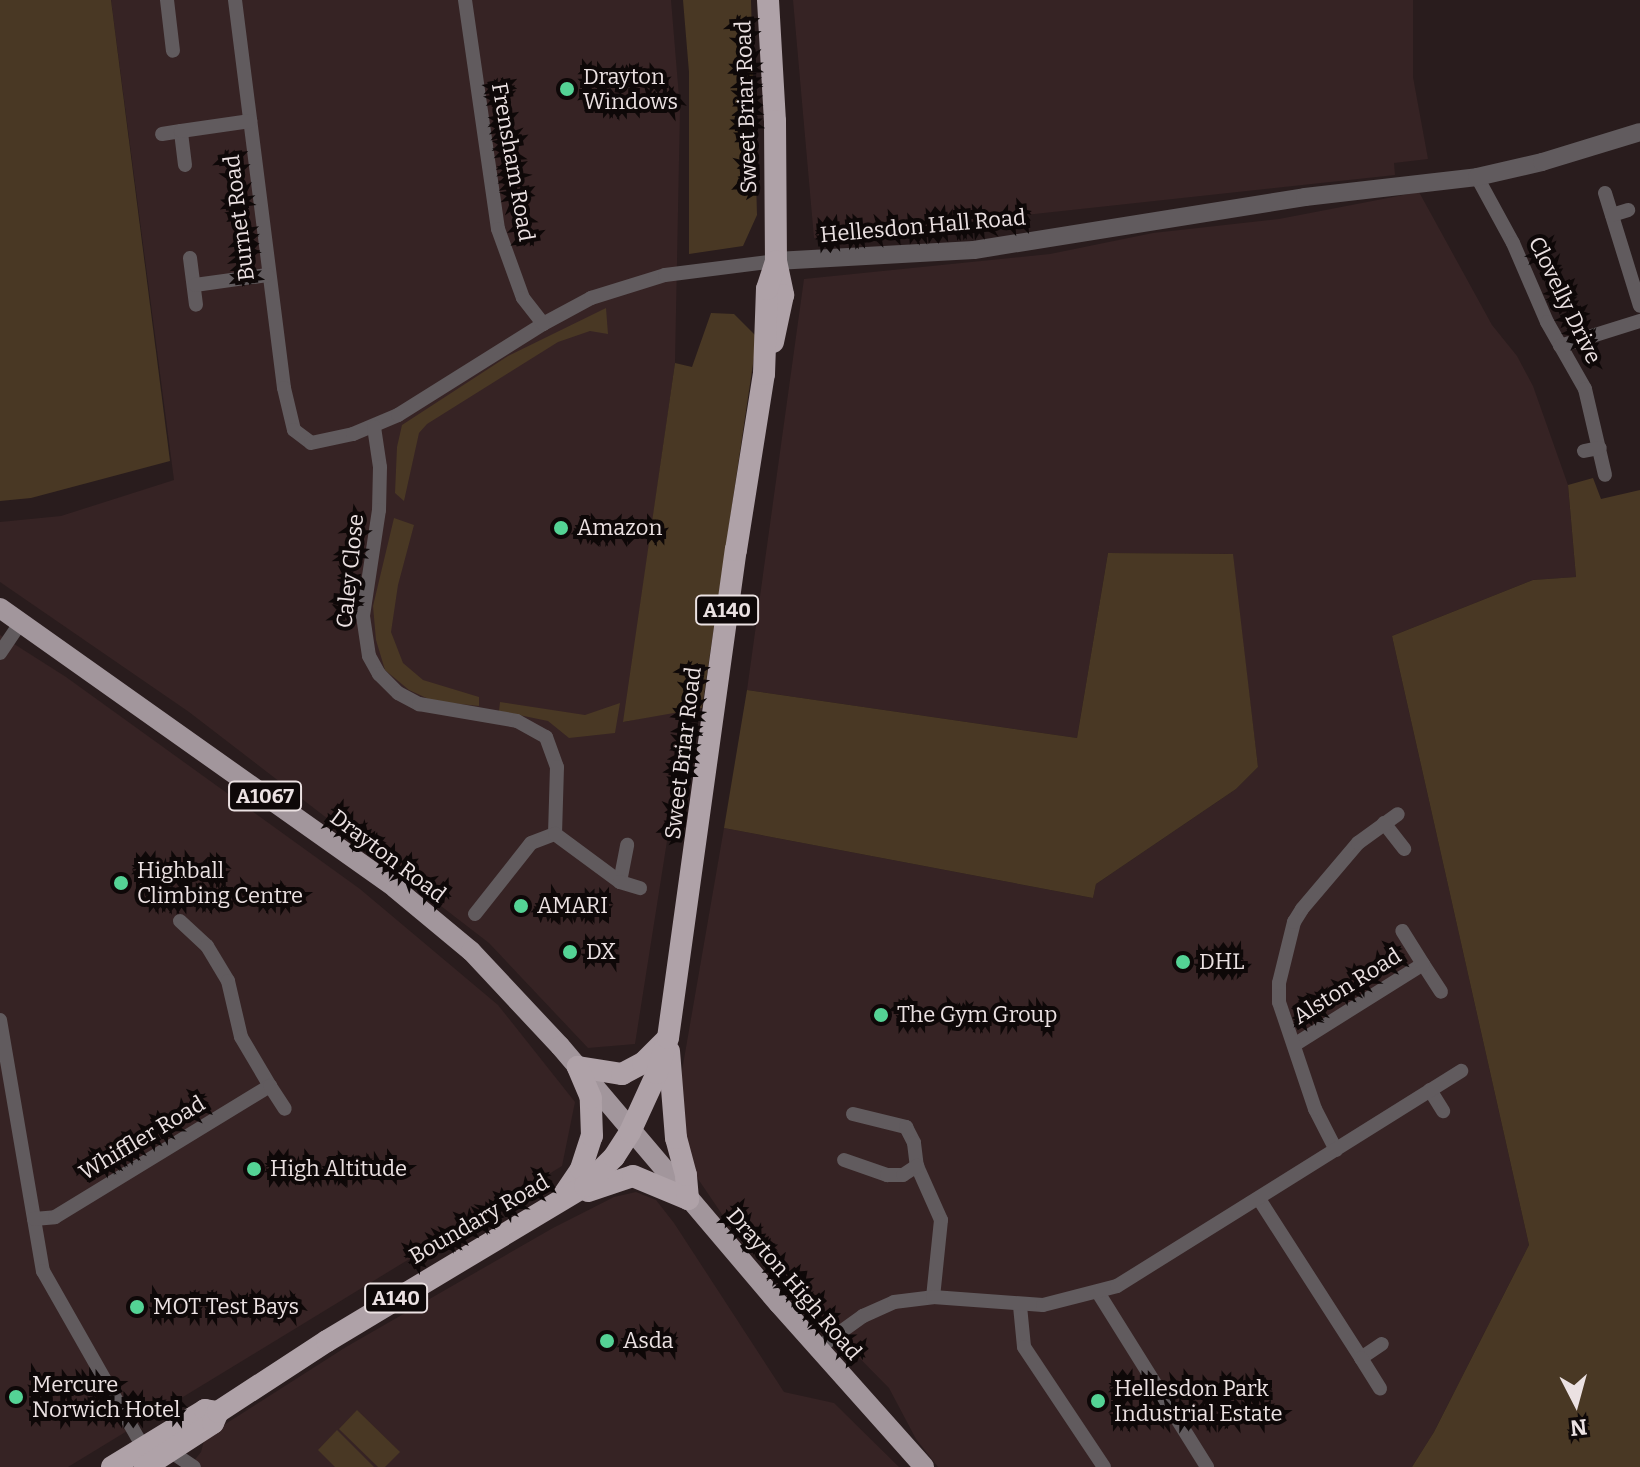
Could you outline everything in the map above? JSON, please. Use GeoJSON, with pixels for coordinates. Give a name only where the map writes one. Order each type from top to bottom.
{"type":"FeatureCollection","features":[{"type":"Feature","properties":{"kind":"highway","name":"Sweet Briar Road"},"geometry":{"type":"LineString","coordinates":[[630,1132],[657,1073],[668,1038],[733,565],[764,374],[782,307],[783,287],[776,261],[775,121],[768,0]]}},
{"type":"Feature","properties":{"kind":"highway"},"geometry":{"type":"LineString","coordinates":[[578,1067],[622,1074],[643,1063],[668,1038]]}},
{"type":"Feature","properties":{"kind":"highway","name":"A140"},"geometry":{"type":"LineString","coordinates":[[668,1038],[676,1138],[686,1175],[688,1199]]}},
{"type":"Feature","properties":{"kind":"highway","name":"A140"},"geometry":{"type":"LineString","coordinates":[[558,1202],[591,1148],[591,1098],[578,1067]]}},
{"type":"Feature","properties":{"kind":"highway","name":"Boundary Road"},"geometry":{"type":"LineString","coordinates":[[112,1467],[154,1456],[213,1423],[218,1412],[339,1333],[558,1202],[600,1173],[630,1132]]}},
{"type":"Feature","properties":{"kind":"highway","name":"A1067"},"geometry":{"type":"LineString","coordinates":[[558,1202],[633,1176],[688,1199]]}},
{"type":"Feature","properties":{"kind":"main road","name":"Drayton Road"},"geometry":{"type":"LineString","coordinates":[[0,608],[395,888],[471,951],[578,1067],[630,1132]]}},
{"type":"Feature","properties":{"kind":"main road","name":"Drayton High Road"},"geometry":{"type":"LineString","coordinates":[[630,1132],[817,1349],[924,1467]]}},
{"type":"Feature","properties":{"kind":"street"},"geometry":{"type":"LineString","coordinates":[[167,0],[173,51]]}},
{"type":"Feature","properties":{"kind":"street","name":"Burnet Road"},"geometry":{"type":"LineString","coordinates":[[235,0],[267,275],[294,430]]}},
{"type":"Feature","properties":{"kind":"street","name":"Frensham Road"},"geometry":{"type":"LineString","coordinates":[[465,0],[498,229],[523,298],[543,324]]}},
{"type":"Feature","properties":{"kind":"street"},"geometry":{"type":"LineString","coordinates":[[162,134],[250,121]]}},
{"type":"Feature","properties":{"kind":"street"},"geometry":{"type":"LineString","coordinates":[[181,131],[185,165]]}},
{"type":"Feature","properties":{"kind":"street","name":"Hellesdon Hall Road"},"geometry":{"type":"LineString","coordinates":[[294,430],[311,443],[374,427],[421,403],[543,324],[591,298],[640,281],[698,269],[776,261],[974,250],[1290,199],[1477,177],[1542,162],[1640,132]]}},
{"type":"Feature","properties":{"kind":"street","name":"Clovelly Drive"},"geometry":{"type":"LineString","coordinates":[[1477,177],[1560,346],[1585,389],[1605,475]]}},
{"type":"Feature","properties":{"kind":"street"},"geometry":{"type":"LineString","coordinates":[[1605,193],[1640,306]]}},
{"type":"Feature","properties":{"kind":"street"},"geometry":{"type":"LineString","coordinates":[[1612,215],[1628,210]]}},
{"type":"Feature","properties":{"kind":"street"},"geometry":{"type":"LineString","coordinates":[[190,258],[196,305]]}},
{"type":"Feature","properties":{"kind":"street"},"geometry":{"type":"LineString","coordinates":[[195,285],[267,275]]}},
{"type":"Feature","properties":{"kind":"street"},"geometry":{"type":"LineString","coordinates":[[1560,346],[1640,321]]}},
{"type":"Feature","properties":{"kind":"street","name":"Caley Close"},"geometry":{"type":"LineString","coordinates":[[374,427],[380,458],[379,510],[363,616],[369,656],[379,674],[398,693],[419,704],[517,721],[546,737],[557,767],[555,834]]}},
{"type":"Feature","properties":{"kind":"street"},"geometry":{"type":"LineString","coordinates":[[1584,451],[1600,448]]}},
{"type":"Feature","properties":{"kind":"street"},"geometry":{"type":"LineString","coordinates":[[0,653],[21,622]]}},
{"type":"Feature","properties":{"kind":"street","name":"Alston Road"},"geometry":{"type":"LineString","coordinates":[[1336,1150],[1315,1109],[1279,1002],[1279,983],[1294,922],[1358,843],[1398,814]]}},
{"type":"Feature","properties":{"kind":"street"},"geometry":{"type":"LineString","coordinates":[[1384,823],[1404,849]]}},
{"type":"Feature","properties":{"kind":"street"},"geometry":{"type":"LineString","coordinates":[[475,914],[531,843],[555,834],[620,882],[640,888]]}},
{"type":"Feature","properties":{"kind":"street"},"geometry":{"type":"LineString","coordinates":[[620,882],[627,845]]}},
{"type":"Feature","properties":{"kind":"street"},"geometry":{"type":"LineString","coordinates":[[180,921],[207,946],[228,981],[241,1037],[285,1109]]}},
{"type":"Feature","properties":{"kind":"street","name":"Alston Road"},"geometry":{"type":"LineString","coordinates":[[1402,931],[1441,992]]}},
{"type":"Feature","properties":{"kind":"street","name":"Alston Road"},"geometry":{"type":"LineString","coordinates":[[1294,1045],[1423,964]]}},
{"type":"Feature","properties":{"kind":"street"},"geometry":{"type":"LineString","coordinates":[[0,1020],[6,1091],[43,1271],[124,1414],[154,1456],[194,1467]]}},
{"type":"Feature","properties":{"kind":"street"},"geometry":{"type":"LineString","coordinates":[[817,1349],[877,1308],[933,1297],[1020,1306],[1099,1294],[1259,1199],[1461,1071]]}},
{"type":"Feature","properties":{"kind":"street","name":"Whiffler Road"},"geometry":{"type":"LineString","coordinates":[[34,1219],[55,1217],[270,1086]]}},
{"type":"Feature","properties":{"kind":"street"},"geometry":{"type":"LineString","coordinates":[[1430,1090],[1443,1111]]}},
{"type":"Feature","properties":{"kind":"street"},"geometry":{"type":"LineString","coordinates":[[853,1114],[906,1127],[914,1143],[917,1166],[941,1220],[933,1297]]}},
{"type":"Feature","properties":{"kind":"street"},"geometry":{"type":"LineString","coordinates":[[844,1160],[887,1175],[903,1175],[917,1166]]}},
{"type":"Feature","properties":{"kind":"street"},"geometry":{"type":"LineString","coordinates":[[1259,1199],[1380,1389]]}},
{"type":"Feature","properties":{"kind":"street"},"geometry":{"type":"LineString","coordinates":[[1099,1294],[1207,1467]]}},
{"type":"Feature","properties":{"kind":"street"},"geometry":{"type":"LineString","coordinates":[[1020,1306],[1024,1347],[1104,1467]]}},
{"type":"Feature","properties":{"kind":"street"},"geometry":{"type":"LineString","coordinates":[[1361,1358],[1382,1344]]}},
{"type":"Feature","properties":{"kind":"shaded area"},"geometry":{"type":"Polygon","coordinates":[[[0,0],[111,0],[170,461],[31,498],[0,501],[0,0]]]}},
{"type":"Feature","properties":{"kind":"shaded area"},"geometry":{"type":"Polygon","coordinates":[[[111,0],[671,0],[680,109],[675,363],[624,722],[688,708],[635,1044],[588,1048],[489,943],[189,712],[0,582],[0,522],[61,516],[174,480],[111,0]]]}},
{"type":"Feature","properties":{"kind":"shaded area"},"geometry":{"type":"Polygon","coordinates":[[[683,0],[751,0],[757,215],[743,246],[689,254],[689,72],[683,0]]]}},
{"type":"Feature","properties":{"kind":"shaded area"},"geometry":{"type":"Polygon","coordinates":[[[793,0],[1413,0],[1413,77],[1428,159],[1394,163],[1395,175],[814,238],[793,0]]]}},
{"type":"Feature","properties":{"kind":"shaded area"},"geometry":{"type":"Polygon","coordinates":[[[1419,192],[1492,325],[1517,356],[1533,386],[1568,485],[1576,577],[1533,580],[1392,636],[1529,1245],[1434,1432],[1412,1467],[938,1467],[916,1439],[889,1388],[732,1229],[694,1173],[684,1146],[679,1088],[724,828],[1093,898],[1096,884],[1236,789],[1258,767],[1232,554],[1108,553],[1077,738],[747,690],[804,279],[1050,254],[1153,233],[1279,219],[1419,192]]]}},
{"type":"Feature","properties":{"kind":"shaded area"},"geometry":{"type":"Polygon","coordinates":[[[606,308],[608,334],[590,331],[558,342],[427,424],[419,433],[404,501],[395,493],[397,447],[402,425],[508,356],[606,308]]]}},
{"type":"Feature","properties":{"kind":"shaded area"},"geometry":{"type":"Polygon","coordinates":[[[711,313],[734,314],[757,337],[702,708],[623,722],[675,363],[692,367],[711,313]]]}},
{"type":"Feature","properties":{"kind":"shaded area"},"geometry":{"type":"Polygon","coordinates":[[[1593,478],[1601,499],[1640,490],[1640,1467],[1412,1467],[1434,1432],[1529,1245],[1392,636],[1533,580],[1576,577],[1568,485],[1593,478]]]}},
{"type":"Feature","properties":{"kind":"shaded area"},"geometry":{"type":"Polygon","coordinates":[[[394,518],[414,525],[398,585],[391,632],[403,663],[423,680],[479,697],[479,706],[433,701],[409,690],[385,670],[376,640],[373,606],[394,518]]]}},
{"type":"Feature","properties":{"kind":"shaded area"},"geometry":{"type":"Polygon","coordinates":[[[1108,553],[1233,554],[1258,767],[1236,789],[1096,884],[1093,898],[724,828],[747,690],[1077,738],[1108,553]]]}},
{"type":"Feature","properties":{"kind":"shaded area"},"geometry":{"type":"Polygon","coordinates":[[[0,635],[66,677],[360,889],[498,1005],[575,1102],[562,1166],[68,1467],[0,1467],[0,635]]]}},
{"type":"Feature","properties":{"kind":"shaded area"},"geometry":{"type":"Polygon","coordinates":[[[500,702],[585,715],[620,703],[615,733],[569,738],[548,721],[499,711],[500,702]]]}},
{"type":"Feature","properties":{"kind":"shaded area"},"geometry":{"type":"Polygon","coordinates":[[[636,1192],[656,1200],[674,1223],[784,1392],[834,1403],[899,1467],[189,1467],[201,1452],[205,1437],[346,1347],[553,1228],[614,1197],[636,1192]]]}},
{"type":"Feature","properties":{"kind":"shaded area"},"geometry":{"type":"Polygon","coordinates":[[[357,1410],[400,1452],[385,1467],[378,1467],[339,1429],[357,1410]]]}},
{"type":"Feature","properties":{"kind":"shaded area"},"geometry":{"type":"Polygon","coordinates":[[[337,1430],[374,1467],[335,1467],[318,1450],[337,1430]]]}},
{"type":"Feature","properties":{"kind":"place","name":"Drayton Windows"},"geometry":{"type":"Point","coordinates":[567,89]}},
{"type":"Feature","properties":{"kind":"place","name":"Amazon"},"geometry":{"type":"Point","coordinates":[561,528]}},
{"type":"Feature","properties":{"kind":"place","name":"Highball Climbing Centre"},"geometry":{"type":"Point","coordinates":[121,883]}},
{"type":"Feature","properties":{"kind":"place","name":"AMARI"},"geometry":{"type":"Point","coordinates":[521,906]}},
{"type":"Feature","properties":{"kind":"place","name":"DX"},"geometry":{"type":"Point","coordinates":[570,952]}},
{"type":"Feature","properties":{"kind":"place","name":"DHL"},"geometry":{"type":"Point","coordinates":[1183,962]}},
{"type":"Feature","properties":{"kind":"place","name":"The Gym Group"},"geometry":{"type":"Point","coordinates":[881,1015]}},
{"type":"Feature","properties":{"kind":"place","name":"High Altitude"},"geometry":{"type":"Point","coordinates":[254,1169]}},
{"type":"Feature","properties":{"kind":"place","name":"MOT Test Bays"},"geometry":{"type":"Point","coordinates":[137,1307]}},
{"type":"Feature","properties":{"kind":"place","name":"Asda"},"geometry":{"type":"Point","coordinates":[607,1341]}},
{"type":"Feature","properties":{"kind":"place","name":"Mercure Norwich Hotel"},"geometry":{"type":"Point","coordinates":[16,1397]}},
{"type":"Feature","properties":{"kind":"place","name":"Hellesdon Park Industrial Estate"},"geometry":{"type":"Point","coordinates":[1098,1401]}}]}
